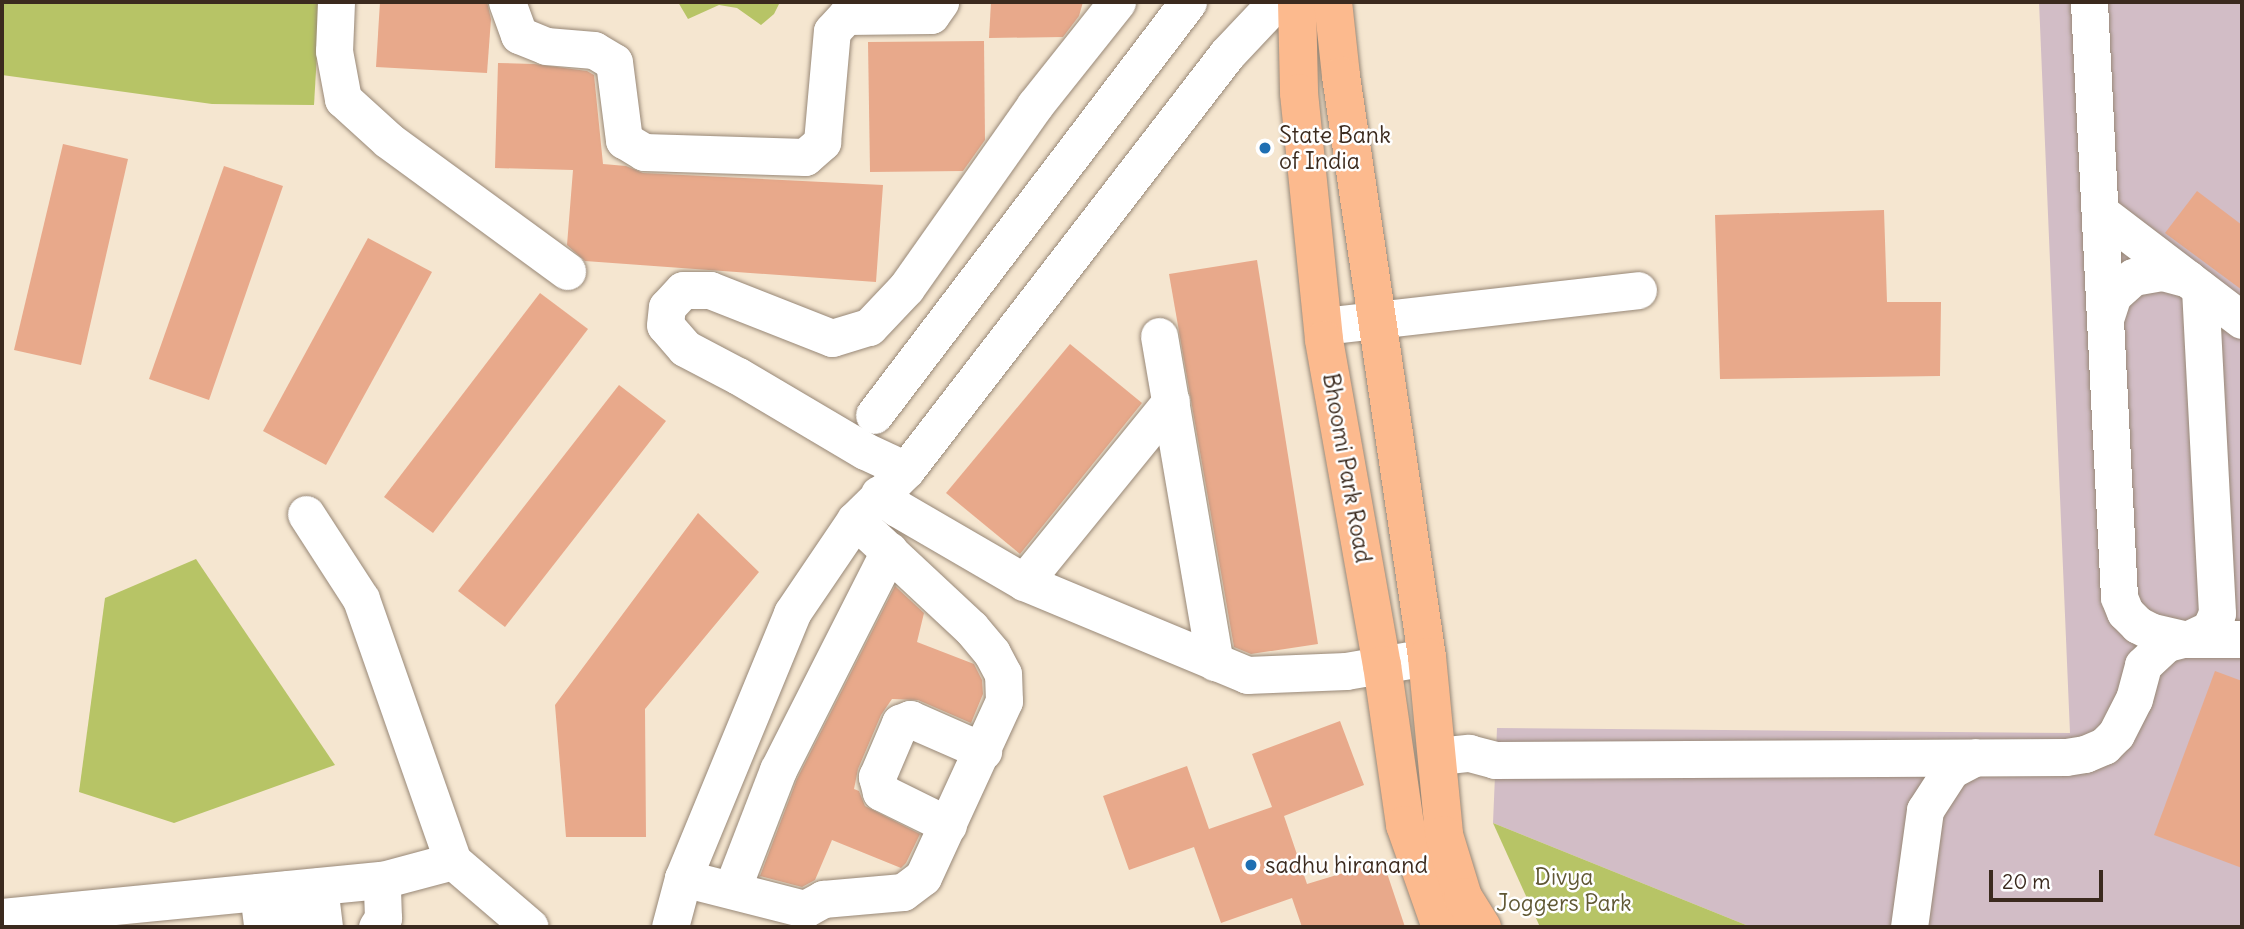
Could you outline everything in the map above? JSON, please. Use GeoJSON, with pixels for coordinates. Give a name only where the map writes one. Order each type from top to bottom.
{"type":"FeatureCollection","features":[{"type":"Feature","properties":{"kind":"main road","name":"Bhoomi Park Road"},"geometry":{"type":"LineString","coordinates":[[1297,2],[1299,93],[1323,326],[1382,665],[1405,825],[1441,927]]}},
{"type":"Feature","properties":{"kind":"main road"},"geometry":{"type":"LineString","coordinates":[[1333,2],[1341,76],[1427,657],[1444,835],[1463,897],[1482,927]]}},
{"type":"Feature","properties":{"kind":"main road"},"geometry":{"type":"LineString","coordinates":[[1405,825],[1442,815]]}},
{"type":"Feature","properties":{"kind":"street"},"geometry":{"type":"LineString","coordinates":[[336,2],[334,51],[343,99],[388,140],[567,271]]}},
{"type":"Feature","properties":{"kind":"street"},"geometry":{"type":"LineString","coordinates":[[507,2],[519,35],[546,46],[594,50],[614,62],[624,140],[644,152],[805,157],[822,142],[832,31],[846,16],[931,15],[940,2]]}},
{"type":"Feature","properties":{"kind":"street"},"geometry":{"type":"LineString","coordinates":[[916,458],[865,451],[685,348],[665,325],[667,307],[683,289],[710,289],[832,338],[869,327],[906,288],[1035,105],[1116,2]]}},
{"type":"Feature","properties":{"kind":"street"},"geometry":{"type":"LineString","coordinates":[[916,458],[868,411],[1188,2]]}},
{"type":"Feature","properties":{"kind":"street"},"geometry":{"type":"LineString","coordinates":[[670,927],[683,878],[792,613],[855,520],[916,458],[1227,54],[1276,2]]}},
{"type":"Feature","properties":{"kind":"street"},"geometry":{"type":"LineString","coordinates":[[1438,756],[1469,752],[1495,760],[2066,757],[2085,754],[2104,746],[2126,717],[2134,699],[2137,651],[2119,597],[2089,2]]}},
{"type":"Feature","properties":{"kind":"street"},"geometry":{"type":"LineString","coordinates":[[2100,212],[2242,320]]}},
{"type":"Feature","properties":{"kind":"street"},"geometry":{"type":"LineString","coordinates":[[2105,319],[2113,295],[2133,278],[2162,272],[2195,283]]}},
{"type":"Feature","properties":{"kind":"street"},"geometry":{"type":"LineString","coordinates":[[2195,283],[2204,357]]}},
{"type":"Feature","properties":{"kind":"street"},"geometry":{"type":"LineString","coordinates":[[1323,326],[1638,289]]}},
{"type":"Feature","properties":{"kind":"street"},"geometry":{"type":"LineString","coordinates":[[2197,630],[2204,357],[2206,345],[2220,329],[2242,327]]}},
{"type":"Feature","properties":{"kind":"street"},"geometry":{"type":"LineString","coordinates":[[1159,336],[1215,662]]}},
{"type":"Feature","properties":{"kind":"street"},"geometry":{"type":"LineString","coordinates":[[1024,582],[1171,401]]}},
{"type":"Feature","properties":{"kind":"street"},"geometry":{"type":"LineString","coordinates":[[879,494],[897,508],[1024,582],[1247,675],[1346,671],[1427,657]]}},
{"type":"Feature","properties":{"kind":"street"},"geometry":{"type":"LineString","coordinates":[[306,514],[361,599],[453,861],[530,927]]}},
{"type":"Feature","properties":{"kind":"street"},"geometry":{"type":"LineString","coordinates":[[683,878],[805,909],[823,899],[903,892],[923,877],[948,825],[1004,701],[1003,674],[992,653],[971,628],[855,520]]}},
{"type":"Feature","properties":{"kind":"street"},"geometry":{"type":"LineString","coordinates":[[732,889],[778,770],[889,551]]}},
{"type":"Feature","properties":{"kind":"street"},"geometry":{"type":"LineString","coordinates":[[2125,612],[2152,632],[2225,629],[2242,639]]}},
{"type":"Feature","properties":{"kind":"street"},"geometry":{"type":"LineString","coordinates":[[2137,678],[2155,651],[2167,642],[2197,630]]}},
{"type":"Feature","properties":{"kind":"street"},"geometry":{"type":"LineString","coordinates":[[948,825],[881,792],[877,777],[900,723],[910,719],[983,751]]}},
{"type":"Feature","properties":{"kind":"street"},"geometry":{"type":"LineString","coordinates":[[1925,810],[1930,797],[1951,770],[1975,757]]}},
{"type":"Feature","properties":{"kind":"street"},"geometry":{"type":"LineString","coordinates":[[1893,758],[1912,764],[1920,772],[1924,783],[1925,810],[1909,927]]}},
{"type":"Feature","properties":{"kind":"street"},"geometry":{"type":"LineString","coordinates":[[2,917],[153,915],[288,889],[382,880],[453,861]]}},
{"type":"Feature","properties":{"kind":"street"},"geometry":{"type":"LineString","coordinates":[[377,927],[383,918],[382,880]]}},
{"type":"Feature","properties":{"kind":"street"},"geometry":{"type":"LineString","coordinates":[[262,927],[288,889]]}},
{"type":"Feature","properties":{"kind":"street"},"geometry":{"type":"LineString","coordinates":[[288,889],[294,927]]}},
{"type":"Feature","properties":{"kind":"street"},"geometry":{"type":"LineString","coordinates":[[288,889],[324,927]]}},
{"type":"Feature","properties":{"kind":"shaded area"},"geometry":{"type":"Polygon","coordinates":[[[2039,2],[2242,2],[2242,927],[1751,927],[1493,823],[1497,728],[2070,733],[2039,2]]]}},
{"type":"Feature","properties":{"kind":"green space"},"geometry":{"type":"Polygon","coordinates":[[[2,2],[320,2],[314,105],[212,104],[2,75],[2,2]]]}},
{"type":"Feature","properties":{"kind":"green space"},"geometry":{"type":"Polygon","coordinates":[[[678,2],[780,2],[774,14],[761,25],[737,8],[719,5],[688,19],[678,2]]]}},
{"type":"Feature","properties":{"kind":"green space"},"geometry":{"type":"Polygon","coordinates":[[[196,559],[335,765],[174,823],[79,792],[105,598],[196,559]]]}},
{"type":"Feature","properties":{"kind":"green space","name":"Divya Joggers Park"},"geometry":{"type":"Polygon","coordinates":[[[1493,823],[1751,927],[1540,927],[1493,823]]]}},
{"type":"Feature","properties":{"kind":"building"},"geometry":{"type":"Polygon","coordinates":[[[380,2],[487,2],[491,19],[487,73],[376,67],[380,2]]]}},
{"type":"Feature","properties":{"kind":"building"},"geometry":{"type":"Polygon","coordinates":[[[991,2],[1083,2],[1079,16],[1063,37],[989,38],[991,2]]]}},
{"type":"Feature","properties":{"kind":"building"},"geometry":{"type":"Polygon","coordinates":[[[984,41],[985,140],[963,171],[870,172],[868,42],[984,41]]]}},
{"type":"Feature","properties":{"kind":"building"},"geometry":{"type":"Polygon","coordinates":[[[498,63],[534,64],[587,71],[594,75],[603,164],[626,166],[643,173],[883,185],[876,282],[585,261],[567,245],[573,170],[495,168],[498,63]]]}},
{"type":"Feature","properties":{"kind":"building"},"geometry":{"type":"Polygon","coordinates":[[[63,144],[128,159],[81,365],[14,350],[63,144]]]}},
{"type":"Feature","properties":{"kind":"building"},"geometry":{"type":"Polygon","coordinates":[[[224,166],[283,186],[209,400],[149,379],[224,166]]]}},
{"type":"Feature","properties":{"kind":"building"},"geometry":{"type":"Polygon","coordinates":[[[2197,191],[2242,225],[2242,290],[2165,233],[2197,191]]]}},
{"type":"Feature","properties":{"kind":"building"},"geometry":{"type":"Polygon","coordinates":[[[1884,210],[1887,302],[1941,302],[1940,376],[1720,379],[1715,215],[1884,210]]]}},
{"type":"Feature","properties":{"kind":"building"},"geometry":{"type":"Polygon","coordinates":[[[368,238],[432,272],[326,465],[263,431],[368,238]]]}},
{"type":"Feature","properties":{"kind":"building"},"geometry":{"type":"Polygon","coordinates":[[[1257,260],[1318,644],[1251,654],[1234,647],[1169,274],[1257,260]]]}},
{"type":"Feature","properties":{"kind":"building"},"geometry":{"type":"Polygon","coordinates":[[[540,293],[588,329],[433,533],[384,497],[540,293]]]}},
{"type":"Feature","properties":{"kind":"building"},"geometry":{"type":"Polygon","coordinates":[[[1070,344],[1142,403],[1020,554],[946,493],[1070,344]]]}},
{"type":"Feature","properties":{"kind":"building"},"geometry":{"type":"Polygon","coordinates":[[[619,385],[666,421],[505,627],[458,591],[619,385]]]}},
{"type":"Feature","properties":{"kind":"building"},"geometry":{"type":"Polygon","coordinates":[[[698,513],[759,572],[645,709],[646,837],[566,837],[555,705],[698,513]]]}},
{"type":"Feature","properties":{"kind":"building"},"geometry":{"type":"Polygon","coordinates":[[[895,586],[924,613],[917,642],[974,664],[982,680],[983,694],[971,723],[918,700],[892,699],[881,715],[858,769],[854,789],[859,791],[865,806],[920,834],[901,868],[832,840],[815,880],[802,887],[760,876],[797,779],[895,586]]]}},
{"type":"Feature","properties":{"kind":"building"},"geometry":{"type":"Polygon","coordinates":[[[2215,671],[2242,681],[2242,868],[2154,835],[2215,671]]]}},
{"type":"Feature","properties":{"kind":"building"},"geometry":{"type":"Polygon","coordinates":[[[1340,721],[1364,785],[1284,816],[1307,884],[1383,861],[1405,927],[1302,927],[1292,898],[1221,923],[1194,847],[1129,870],[1103,796],[1187,766],[1209,829],[1272,807],[1252,754],[1340,721]]]}},
{"type":"Feature","properties":{"kind":"place","name":"State Bank of India"},"geometry":{"type":"Point","coordinates":[1265,148]}},
{"type":"Feature","properties":{"kind":"place","name":"sadhu hiranand"},"geometry":{"type":"Point","coordinates":[1251,865]}}]}
